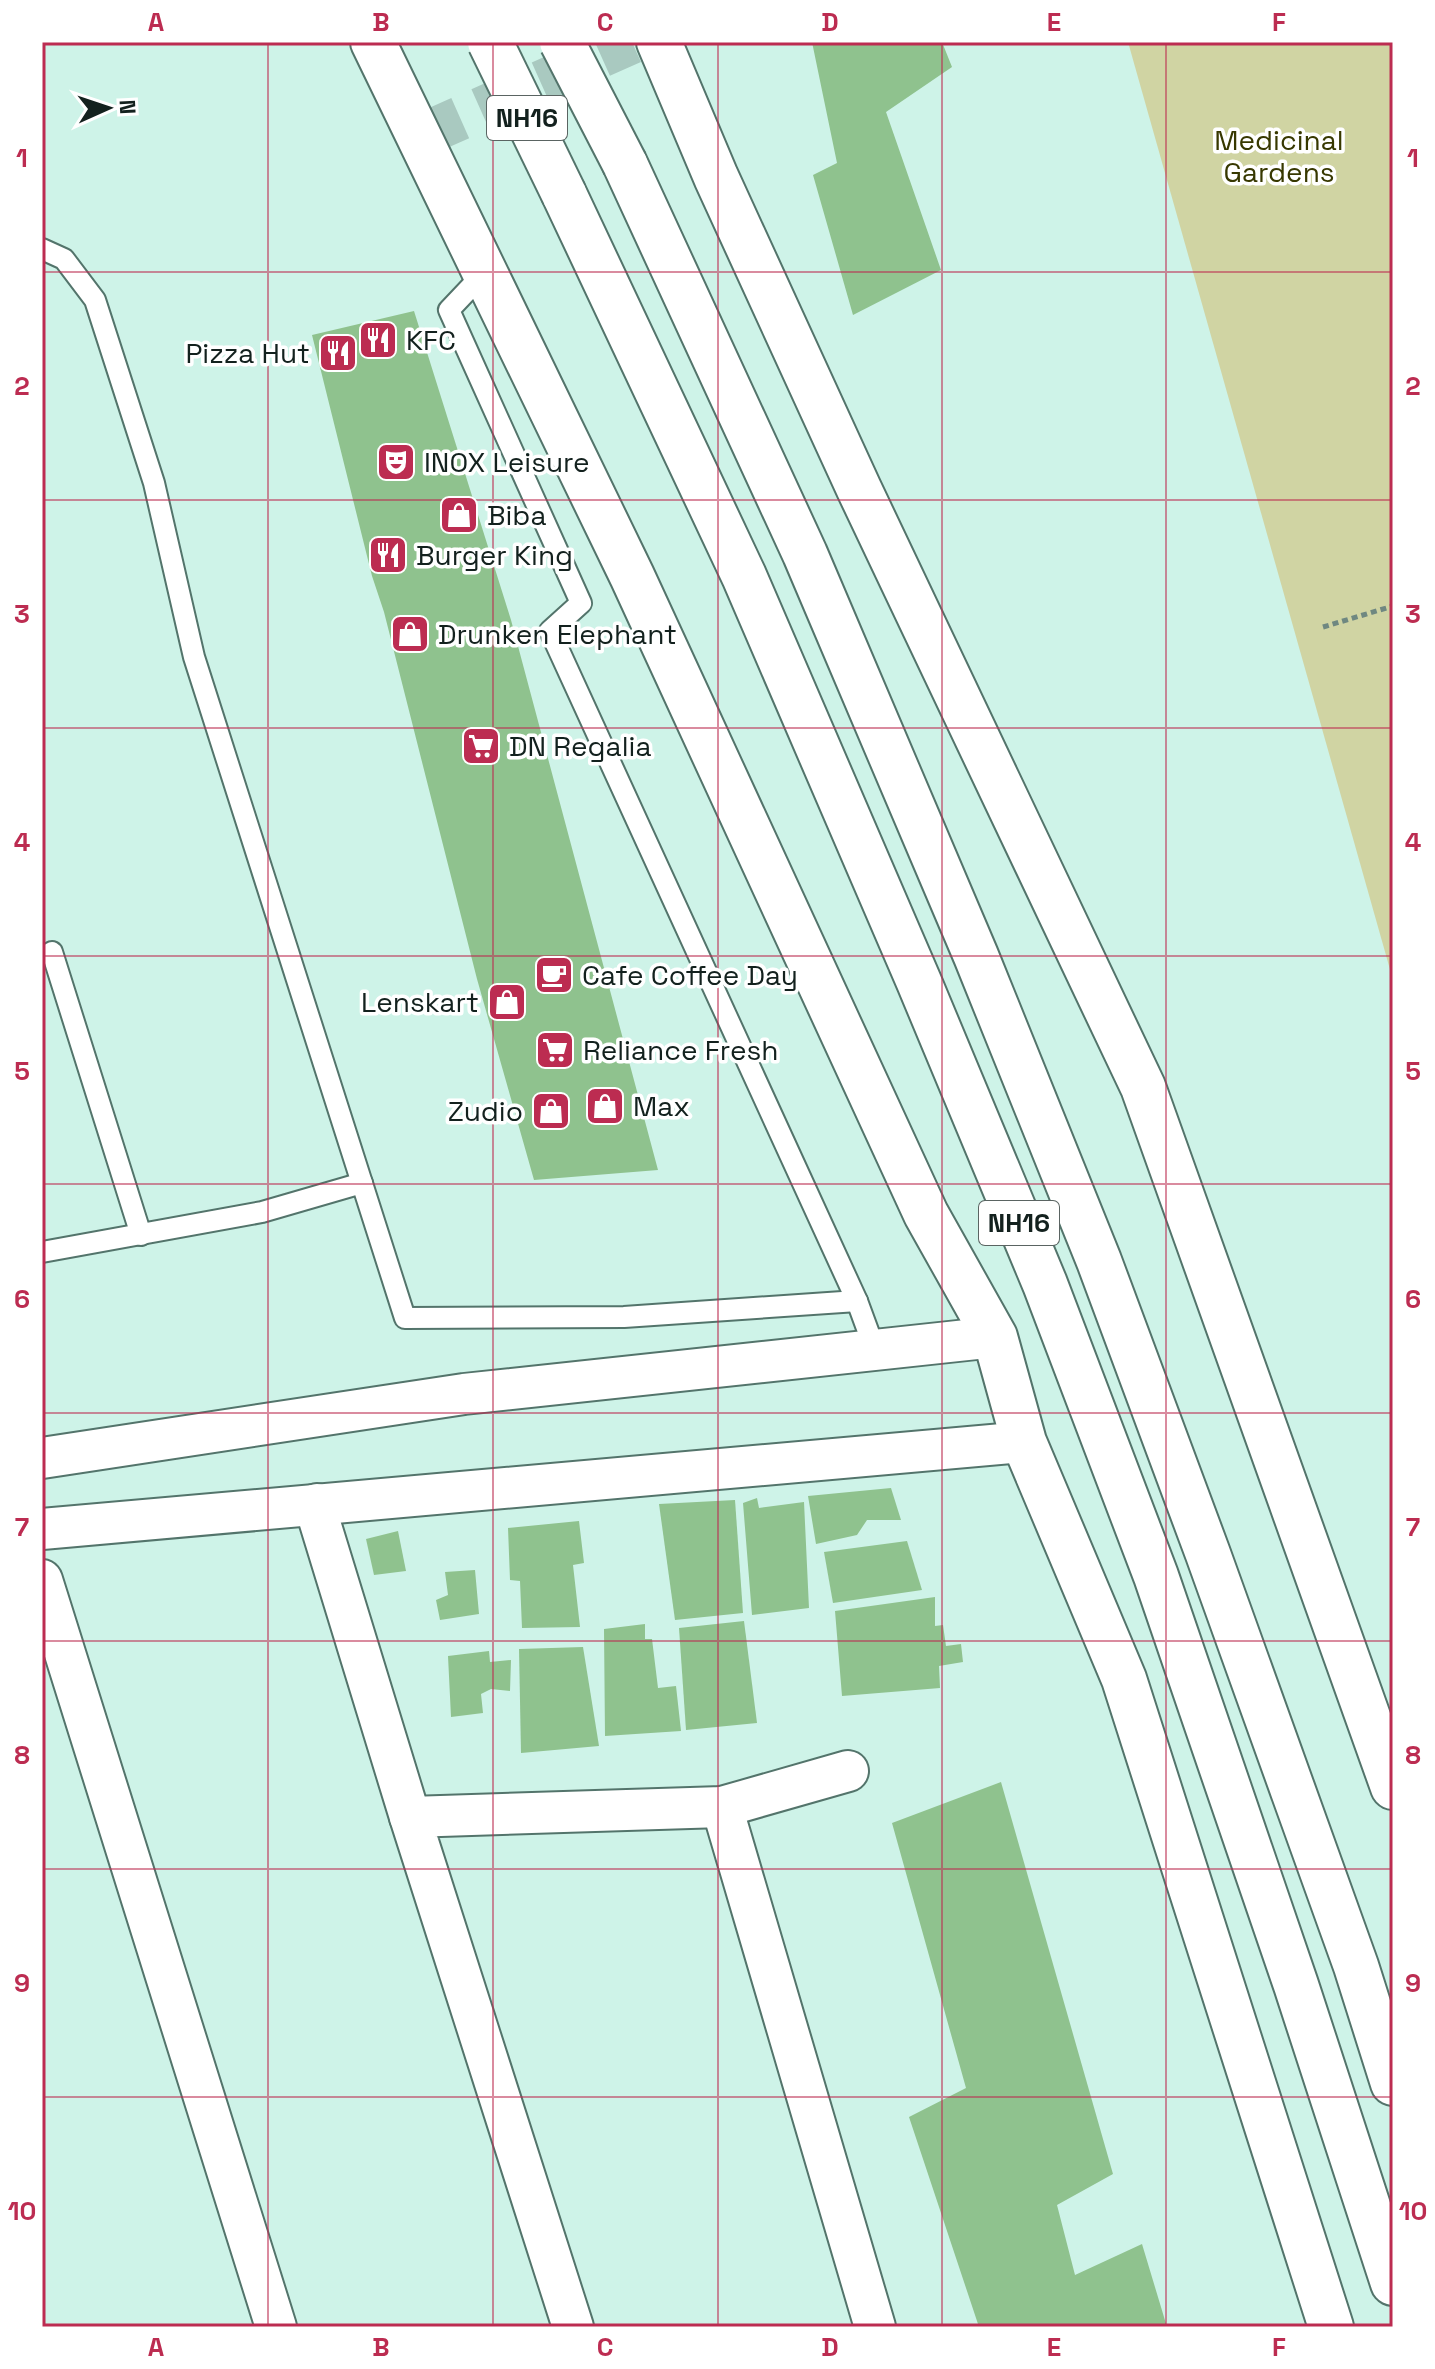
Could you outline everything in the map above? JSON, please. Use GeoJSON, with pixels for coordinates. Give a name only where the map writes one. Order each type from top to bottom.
{"type":"FeatureCollection","features":[{"type":"Feature","properties":{"kind":"main road"},"geometry":{"type":"LineString","coordinates":[[373,42],[639,591],[926,1214],[995,1337],[1024,1442],[1124,1679],[1331,2327]]}},
{"type":"Feature","properties":{"kind":"main road","name":"NH16"},"geometry":{"type":"LineString","coordinates":[[490,42],[744,576],[1045,1284],[1156,1576],[1296,1985],[1393,2283]]}},
{"type":"Feature","properties":{"kind":"main road","name":"NH16"},"geometry":{"type":"LineString","coordinates":[[562,42],[625,164],[805,554],[976,956],[1099,1261],[1213,1569],[1345,1936],[1393,2083]]}},
{"type":"Feature","properties":{"kind":"main road"},"geometry":{"type":"LineString","coordinates":[[659,42],[716,177],[859,489],[1143,1087],[1393,1787]]}},
{"type":"Feature","properties":{"kind":"street"},"geometry":{"type":"LineString","coordinates":[[42,1458],[464,1394],[995,1337]]}},
{"type":"Feature","properties":{"kind":"street"},"geometry":{"type":"LineString","coordinates":[[42,1529],[1024,1442]]}},
{"type":"Feature","properties":{"kind":"street"},"geometry":{"type":"LineString","coordinates":[[317,1504],[410,1817],[573,2327]]}},
{"type":"Feature","properties":{"kind":"street"},"geometry":{"type":"LineString","coordinates":[[42,1580],[276,2327]]}},
{"type":"Feature","properties":{"kind":"street"},"geometry":{"type":"LineString","coordinates":[[410,1817],[722,1807],[848,1771]]}},
{"type":"Feature","properties":{"kind":"street"},"geometry":{"type":"LineString","coordinates":[[722,1807],[875,2327]]}},
{"type":"Feature","properties":{"kind":"lane"},"geometry":{"type":"LineString","coordinates":[[42,249],[64,259],[95,300],[154,483],[194,657],[405,1318],[624,1317],[857,1301]]}},
{"type":"Feature","properties":{"kind":"lane"},"geometry":{"type":"LineString","coordinates":[[484,273],[449,310],[581,603],[550,631],[857,1301],[875,1350]]}},
{"type":"Feature","properties":{"kind":"lane"},"geometry":{"type":"LineString","coordinates":[[52,952],[141,1235]]}},
{"type":"Feature","properties":{"kind":"lane"},"geometry":{"type":"LineString","coordinates":[[42,1252],[262,1212],[362,1183]]}},
{"type":"Feature","properties":{"kind":"path"},"geometry":{"type":"LineString","coordinates":[[1323,627],[1393,606]]}},
{"type":"Feature","properties":{"kind":"green space","name":"Medicinal Gardens"},"geometry":{"type":"Polygon","coordinates":[[[1128,42],[1393,42],[1393,980],[1128,42]]]}},
{"type":"Feature","properties":{"kind":"building"},"geometry":{"type":"Polygon","coordinates":[[[812,42],[942,42],[952,67],[886,112],[941,270],[853,315],[813,175],[837,163],[812,42]]]}},
{"type":"Feature","properties":{"kind":"building","name":"DN Regalia"},"geometry":{"type":"Polygon","coordinates":[[[414,311],[511,620],[658,1170],[534,1180],[477,979],[312,335],[414,311]]]}},
{"type":"Feature","properties":{"kind":"building"},"geometry":{"type":"Polygon","coordinates":[[[891,1488],[901,1520],[867,1520],[857,1535],[816,1544],[808,1496],[891,1488]]]}},
{"type":"Feature","properties":{"kind":"building"},"geometry":{"type":"Polygon","coordinates":[[[757,1498],[759,1508],[804,1502],[809,1608],[752,1615],[743,1503],[757,1498]]]}},
{"type":"Feature","properties":{"kind":"building"},"geometry":{"type":"Polygon","coordinates":[[[735,1500],[743,1613],[675,1620],[659,1504],[735,1500]]]}},
{"type":"Feature","properties":{"kind":"building"},"geometry":{"type":"Polygon","coordinates":[[[579,1521],[584,1563],[573,1565],[580,1627],[522,1628],[520,1581],[510,1580],[508,1528],[579,1521]]]}},
{"type":"Feature","properties":{"kind":"building"},"geometry":{"type":"Polygon","coordinates":[[[398,1531],[406,1571],[374,1575],[366,1539],[398,1531]]]}},
{"type":"Feature","properties":{"kind":"building"},"geometry":{"type":"Polygon","coordinates":[[[907,1541],[922,1590],[833,1603],[824,1552],[907,1541]]]}},
{"type":"Feature","properties":{"kind":"building"},"geometry":{"type":"Polygon","coordinates":[[[475,1570],[479,1614],[440,1620],[436,1600],[448,1595],[445,1572],[475,1570]]]}},
{"type":"Feature","properties":{"kind":"building"},"geometry":{"type":"Polygon","coordinates":[[[935,1597],[935,1626],[943,1625],[946,1646],[961,1644],[963,1662],[939,1666],[940,1688],[842,1696],[835,1611],[935,1597]]]}},
{"type":"Feature","properties":{"kind":"building"},"geometry":{"type":"Polygon","coordinates":[[[744,1621],[757,1723],[686,1730],[679,1628],[744,1621]]]}},
{"type":"Feature","properties":{"kind":"building"},"geometry":{"type":"Polygon","coordinates":[[[645,1624],[645,1639],[652,1639],[658,1688],[676,1686],[681,1731],[605,1736],[604,1629],[645,1624]]]}},
{"type":"Feature","properties":{"kind":"building"},"geometry":{"type":"Polygon","coordinates":[[[583,1647],[599,1746],[521,1753],[519,1649],[583,1647]]]}},
{"type":"Feature","properties":{"kind":"building"},"geometry":{"type":"Polygon","coordinates":[[[489,1651],[490,1662],[511,1660],[510,1691],[491,1689],[481,1694],[483,1713],[451,1717],[448,1656],[489,1651]]]}},
{"type":"Feature","properties":{"kind":"building"},"geometry":{"type":"Polygon","coordinates":[[[1001,1782],[1113,2174],[1057,2205],[1075,2275],[1142,2244],[1167,2327],[979,2327],[909,2117],[966,2088],[892,1823],[1001,1782]]]}},
{"type":"Feature","properties":{"kind":"tunnel"},"geometry":{"type":"LineString","coordinates":[[420,136],[632,42]]}},
{"type":"Feature","properties":{"kind":"place","name":"KFC"},"geometry":{"type":"Point","coordinates":[378,340]}},
{"type":"Feature","properties":{"kind":"place","name":"Pizza Hut"},"geometry":{"type":"Point","coordinates":[338,353]}},
{"type":"Feature","properties":{"kind":"place","name":"INOX Leisure"},"geometry":{"type":"Point","coordinates":[396,462]}},
{"type":"Feature","properties":{"kind":"place","name":"Biba"},"geometry":{"type":"Point","coordinates":[459,515]}},
{"type":"Feature","properties":{"kind":"place","name":"Burger King"},"geometry":{"type":"Point","coordinates":[388,555]}},
{"type":"Feature","properties":{"kind":"place","name":"Drunken Elephant"},"geometry":{"type":"Point","coordinates":[410,634]}},
{"type":"Feature","properties":{"kind":"place","name":"DN Regalia"},"geometry":{"type":"Point","coordinates":[481,746]}},
{"type":"Feature","properties":{"kind":"place","name":"Cafe Coffee Day"},"geometry":{"type":"Point","coordinates":[554,975]}},
{"type":"Feature","properties":{"kind":"place","name":"Lenskart"},"geometry":{"type":"Point","coordinates":[507,1002]}},
{"type":"Feature","properties":{"kind":"place","name":"Reliance Fresh"},"geometry":{"type":"Point","coordinates":[555,1050]}},
{"type":"Feature","properties":{"kind":"place","name":"Max"},"geometry":{"type":"Point","coordinates":[605,1106]}},
{"type":"Feature","properties":{"kind":"place","name":"Zudio"},"geometry":{"type":"Point","coordinates":[551,1111]}}]}
